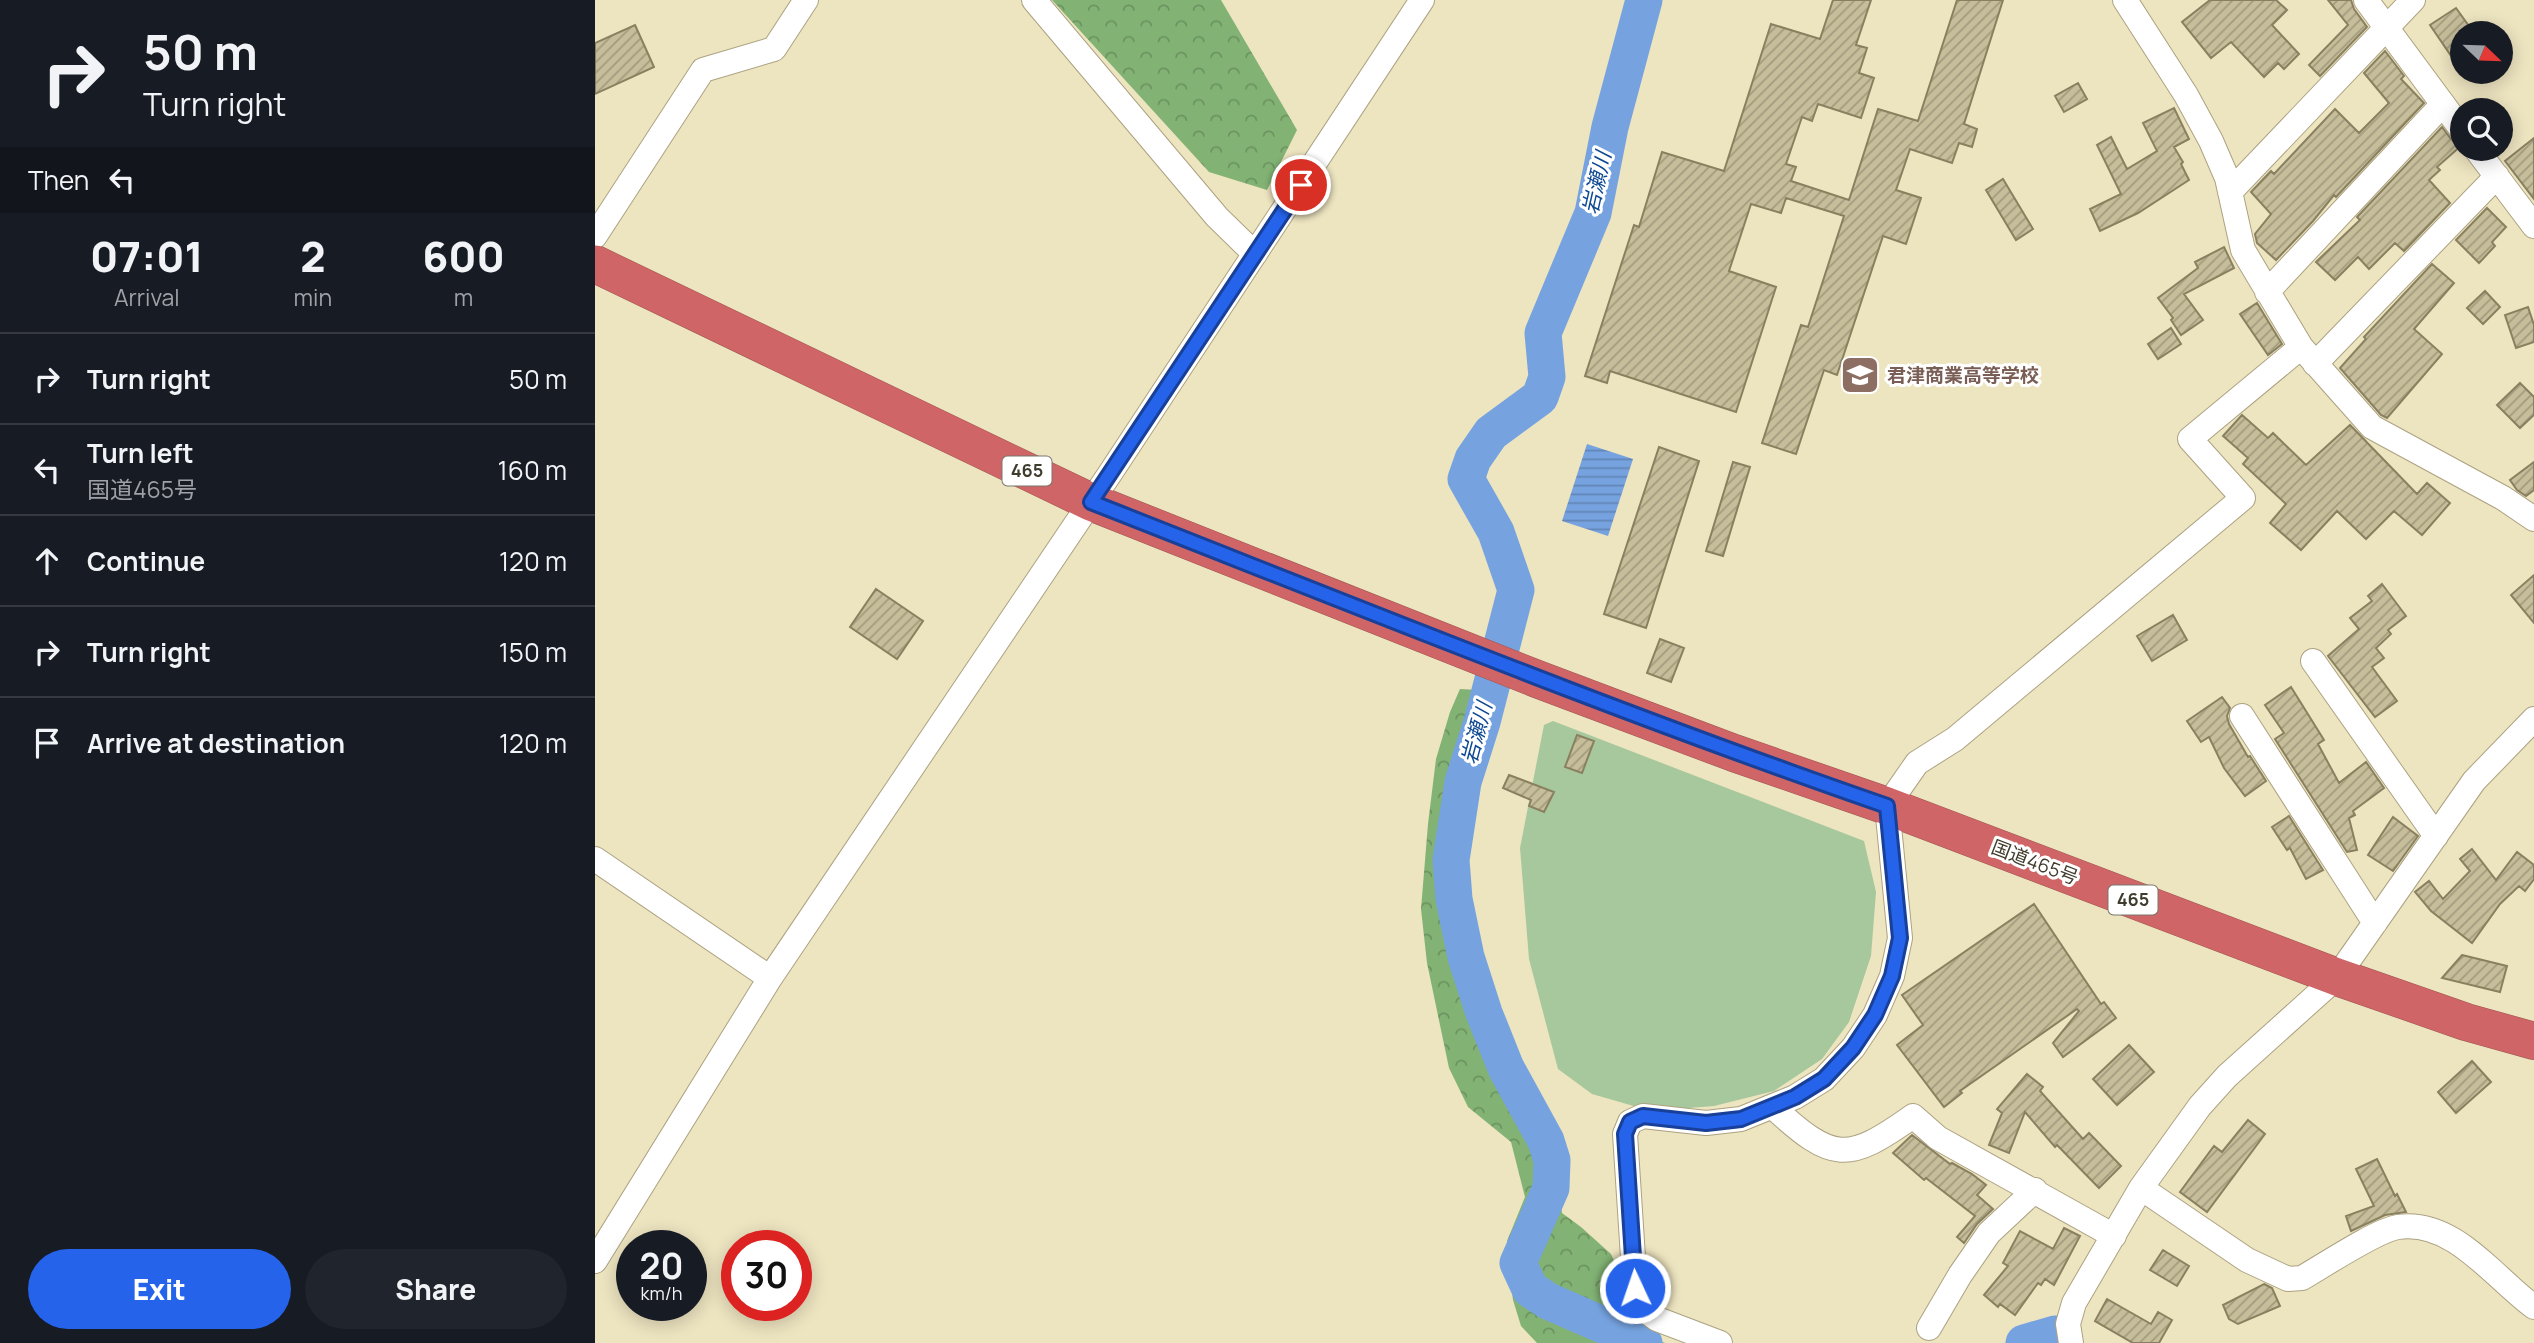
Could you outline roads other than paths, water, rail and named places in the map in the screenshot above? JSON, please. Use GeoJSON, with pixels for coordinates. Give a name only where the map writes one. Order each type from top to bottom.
{"type":"FeatureCollection","features":[{"type":"Feature","properties":{"kind":"highway","name":"465"},"geometry":{"type":"LineString","coordinates":[[595,264],[1091,502]]}},
{"type":"Feature","properties":{"kind":"highway","name":"国道465号"},"geometry":{"type":"LineString","coordinates":[[1091,502],[1537,679],[1734,753],[1887,806],[2337,977],[2466,1022],[2534,1041]]}},
{"type":"Feature","properties":{"kind":"street"},"geometry":{"type":"LineString","coordinates":[[595,236],[703,70],[773,49],[806,0]]}},
{"type":"Feature","properties":{"kind":"street"},"geometry":{"type":"LineString","coordinates":[[1034,0],[1217,217],[1255,254]]}},
{"type":"Feature","properties":{"kind":"street"},"geometry":{"type":"LineString","coordinates":[[595,1261],[771,978],[1091,502],[1422,0]]}},
{"type":"Feature","properties":{"kind":"street"},"geometry":{"type":"LineString","coordinates":[[2125,0],[2186,95],[2211,141],[2227,178],[2243,250],[2308,355],[2372,427],[2503,498],[2534,519]]}},
{"type":"Feature","properties":{"kind":"street"},"geometry":{"type":"LineString","coordinates":[[2366,0],[2450,114]]}},
{"type":"Feature","properties":{"kind":"street"},"geometry":{"type":"LineString","coordinates":[[2231,192],[2413,0]]}},
{"type":"Feature","properties":{"kind":"street"},"geometry":{"type":"LineString","coordinates":[[2267,292],[2443,104]]}},
{"type":"Feature","properties":{"kind":"street"},"geometry":{"type":"LineString","coordinates":[[2485,161],[2534,226]]}},
{"type":"Feature","properties":{"kind":"street"},"geometry":{"type":"LineString","coordinates":[[1720,1343],[1657,1320],[1642,1308],[1635,1288],[1625,1134],[1630,1122],[1643,1116],[1706,1123],[1741,1119],[1773,1107],[1824,1079],[1853,1048],[1875,1015],[1892,976],[1900,938],[1887,806],[1917,763],[1955,739],[2243,498],[2190,439],[2308,355],[2497,176]]}},
{"type":"Feature","properties":{"kind":"street"},"geometry":{"type":"LineString","coordinates":[[2313,661],[2436,836]]}},
{"type":"Feature","properties":{"kind":"street"},"geometry":{"type":"LineString","coordinates":[[2242,716],[2375,923]]}},
{"type":"Feature","properties":{"kind":"street"},"geometry":{"type":"LineString","coordinates":[[2071,1343],[2068,1324],[2074,1303],[2141,1188],[2200,1106],[2227,1076],[2337,977],[2474,781],[2534,719]]}},
{"type":"Feature","properties":{"kind":"street"},"geometry":{"type":"LineString","coordinates":[[595,859],[771,978]]}},
{"type":"Feature","properties":{"kind":"street"},"geometry":{"type":"LineString","coordinates":[[1773,1107],[1811,1140],[1825,1147],[1848,1150],[1870,1144],[1913,1116],[1938,1138],[2114,1236]]}},
{"type":"Feature","properties":{"kind":"street"},"geometry":{"type":"LineString","coordinates":[[2141,1188],[2247,1260],[2288,1279],[2302,1278],[2396,1227],[2421,1227],[2444,1234],[2534,1307]]}},
{"type":"Feature","properties":{"kind":"street"},"geometry":{"type":"LineString","coordinates":[[1929,1328],[1989,1233],[2035,1190]]}},
{"type":"Feature","properties":{"kind":"water"},"geometry":{"type":"Polygon","coordinates":[[[1587,444],[1633,459],[1608,536],[1562,521],[1587,444]]]}},
{"type":"Feature","properties":{"kind":"waterway","name":"岩瀬川"},"geometry":{"type":"LineString","coordinates":[[1644,0],[1610,127],[1593,213],[1543,333],[1547,377],[1540,397],[1491,433],[1473,459],[1466,479],[1496,532],[1516,590],[1482,722],[1463,782],[1451,860],[1454,899],[1466,957],[1484,1013],[1506,1068],[1546,1141],[1552,1160],[1551,1188],[1518,1263],[1530,1289],[1548,1301],[1644,1343]]}},
{"type":"Feature","properties":{"kind":"waterway"},"geometry":{"type":"LineString","coordinates":[[2024,1343],[2055,1334]]}},
{"type":"Feature","properties":{"kind":"place","name":"君津商業高等学校"},"geometry":{"type":"Point","coordinates":[1860,375]}}]}
